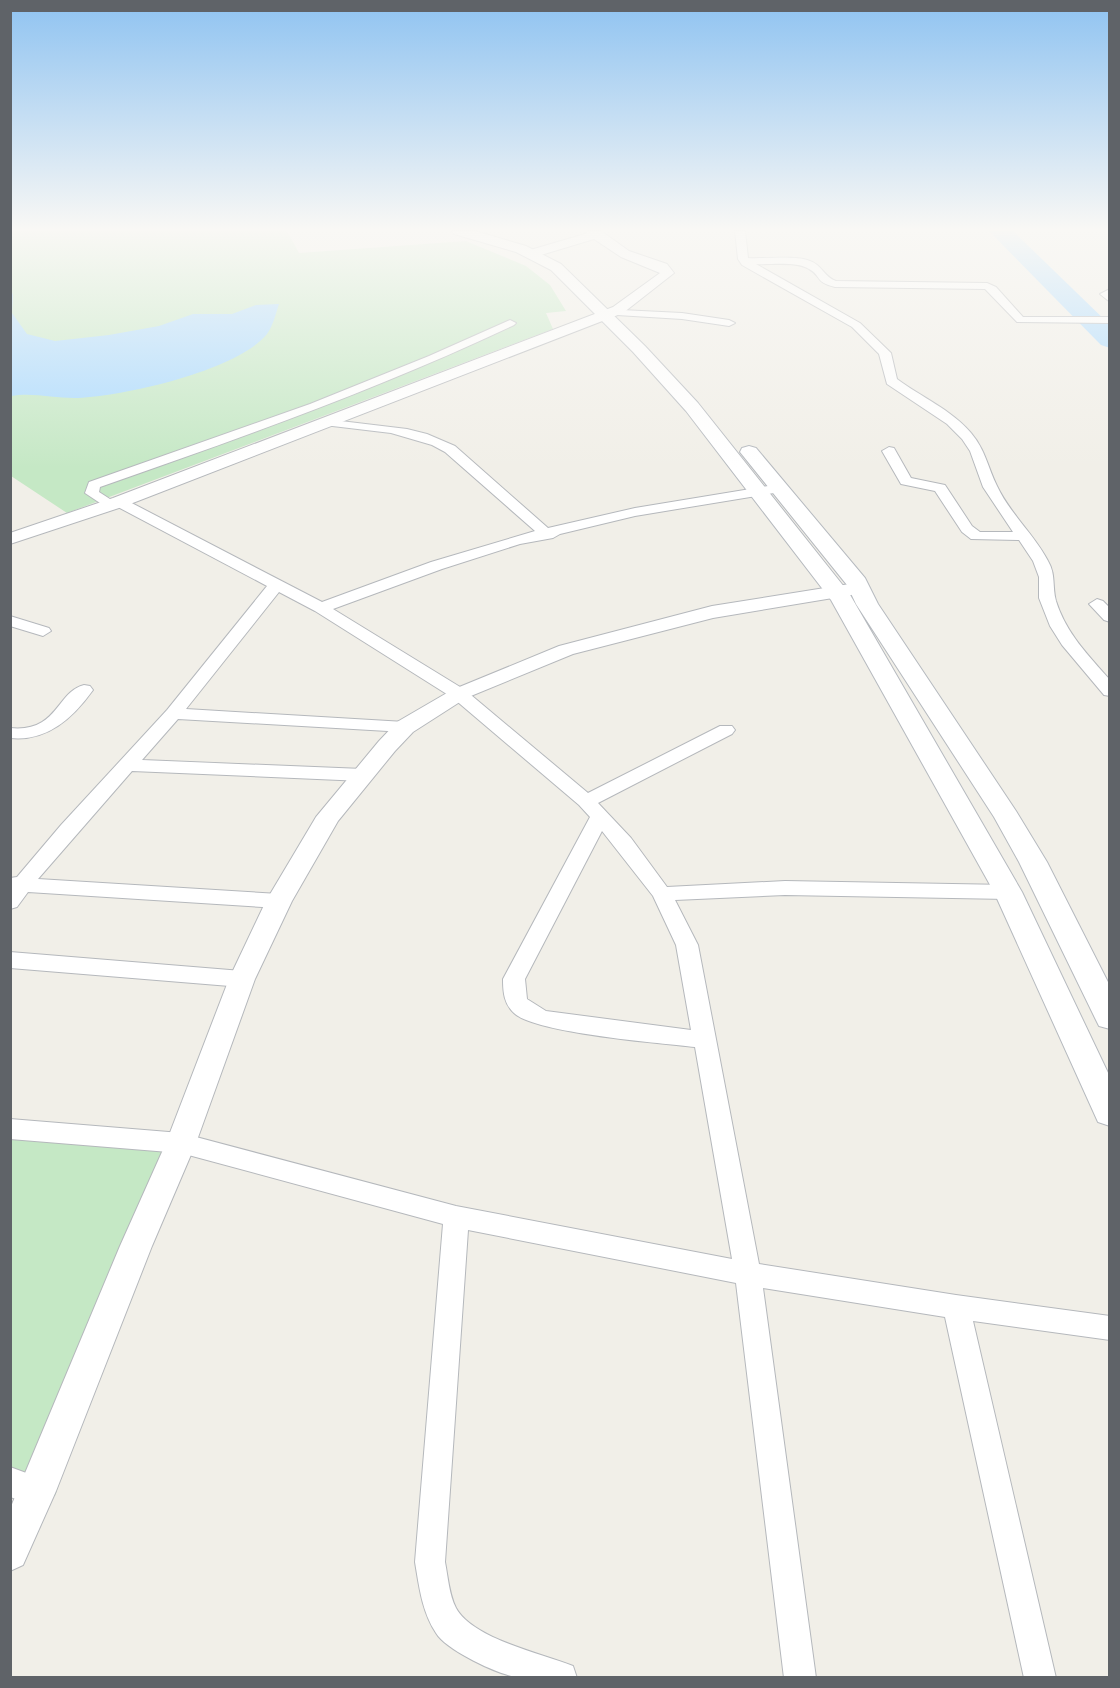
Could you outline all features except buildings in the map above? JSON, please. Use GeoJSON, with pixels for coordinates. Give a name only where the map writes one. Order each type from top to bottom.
{"type":"FeatureCollection","features":[{"type":"Feature","properties":{"kind":"main road"},"geometry":{"type":"LineString","coordinates":[[610,310],[692,407],[769,490],[848,590],[1008,892],[1110,1113]]}},
{"type":"Feature","properties":{"kind":"main road"},"geometry":{"type":"LineString","coordinates":[[848,590],[867,604],[1018,835],[1110,1018]]}},
{"type":"Feature","properties":{"kind":"street"},"geometry":{"type":"LineString","coordinates":[[10,539],[114,504],[618,310]]}},
{"type":"Feature","properties":{"kind":"street"},"geometry":{"type":"LineString","coordinates":[[831,310],[848,319],[885,353],[891,381],[952,421],[967,435],[977,451],[990,487],[1045,569],[1047,598],[1058,626],[1068,642],[1110,691]]}},
{"type":"Feature","properties":{"kind":"street"},"geometry":{"type":"LineString","coordinates":[[1008,310],[1013,316],[1021,320],[1104,320]]}},
{"type":"Feature","properties":{"kind":"street"},"geometry":{"type":"LineString","coordinates":[[614,313],[681,316],[729,323]]}},
{"type":"Feature","properties":{"kind":"street"},"geometry":{"type":"LineString","coordinates":[[510,323],[434,359],[314,407],[94,485],[92,494],[321,608],[459,694],[593,809],[662,894],[687,945],[748,1275],[800,1677]]}},
{"type":"Feature","properties":{"kind":"street"},"geometry":{"type":"LineString","coordinates":[[329,422],[400,432],[438,442],[450,449],[548,535]]}},
{"type":"Feature","properties":{"kind":"street"},"geometry":{"type":"LineString","coordinates":[[889,451],[906,481],[935,485],[944,491],[970,532],[985,537],[1024,536]]}},
{"type":"Feature","properties":{"kind":"street"},"geometry":{"type":"LineString","coordinates":[[321,608],[398,577],[548,535],[635,513],[769,490]]}},
{"type":"Feature","properties":{"kind":"street"},"geometry":{"type":"LineString","coordinates":[[10,902],[16,884],[173,714],[276,585]]}},
{"type":"Feature","properties":{"kind":"street"},"geometry":{"type":"LineString","coordinates":[[10,1552],[38,1491],[136,1246],[182,1143],[242,979],[279,901],[328,817],[363,775],[405,727],[459,694],[566,650],[712,612],[848,590]]}},
{"type":"Feature","properties":{"kind":"street"},"geometry":{"type":"LineString","coordinates":[[1097,604],[1110,617]]}},
{"type":"Feature","properties":{"kind":"street"},"geometry":{"type":"LineString","coordinates":[[10,621],[35,629],[10,641]]}},
{"type":"Feature","properties":{"kind":"street"},"geometry":{"type":"LineString","coordinates":[[10,733],[27,735],[45,730],[84,690]]}},
{"type":"Feature","properties":{"kind":"street"},"geometry":{"type":"LineString","coordinates":[[173,714],[405,727]]}},
{"type":"Feature","properties":{"kind":"street"},"geometry":{"type":"LineString","coordinates":[[705,1040],[543,1019],[525,1012],[517,1004],[513,994],[514,979],[593,809],[726,730]]}},
{"type":"Feature","properties":{"kind":"street"},"geometry":{"type":"LineString","coordinates":[[128,765],[363,775]]}},
{"type":"Feature","properties":{"kind":"street"},"geometry":{"type":"LineString","coordinates":[[16,884],[279,901]]}},
{"type":"Feature","properties":{"kind":"street"},"geometry":{"type":"LineString","coordinates":[[662,894],[785,888],[1008,892]]}},
{"type":"Feature","properties":{"kind":"street"},"geometry":{"type":"LineString","coordinates":[[10,960],[242,979]]}},
{"type":"Feature","properties":{"kind":"street"},"geometry":{"type":"LineString","coordinates":[[10,1129],[182,1143],[456,1217],[748,1275],[956,1308],[1110,1328]]}},
{"type":"Feature","properties":{"kind":"street"},"geometry":{"type":"LineString","coordinates":[[456,1217],[430,1562],[436,1600],[451,1629],[481,1647],[561,1677]]}},
{"type":"Feature","properties":{"kind":"street"},"geometry":{"type":"LineString","coordinates":[[956,1308],[1040,1677]]}},
{"type":"Feature","properties":{"kind":"street"},"geometry":{"type":"LineString","coordinates":[[10,1482],[38,1491]]}},
{"type":"Feature","properties":{"kind":"green space"},"geometry":{"type":"Polygon","coordinates":[[[10,310],[566,311],[546,313],[553,329],[67,513],[11,476],[10,310]]]}},
{"type":"Feature","properties":{"kind":"green space"},"geometry":{"type":"Polygon","coordinates":[[[10,1129],[178,1142],[55,1496],[11,1481],[10,1129]]]}},
{"type":"Feature","properties":{"kind":"water"},"geometry":{"type":"Polygon","coordinates":[[[10,310],[27,334],[55,341],[159,326],[193,314],[232,314],[243,310],[277,310],[267,334],[252,347],[205,370],[120,393],[74,398],[11,396],[10,310]]]}},
{"type":"Feature","properties":{"kind":"waterway"},"geometry":{"type":"LineString","coordinates":[[1079,310],[1110,340]]}}]}
